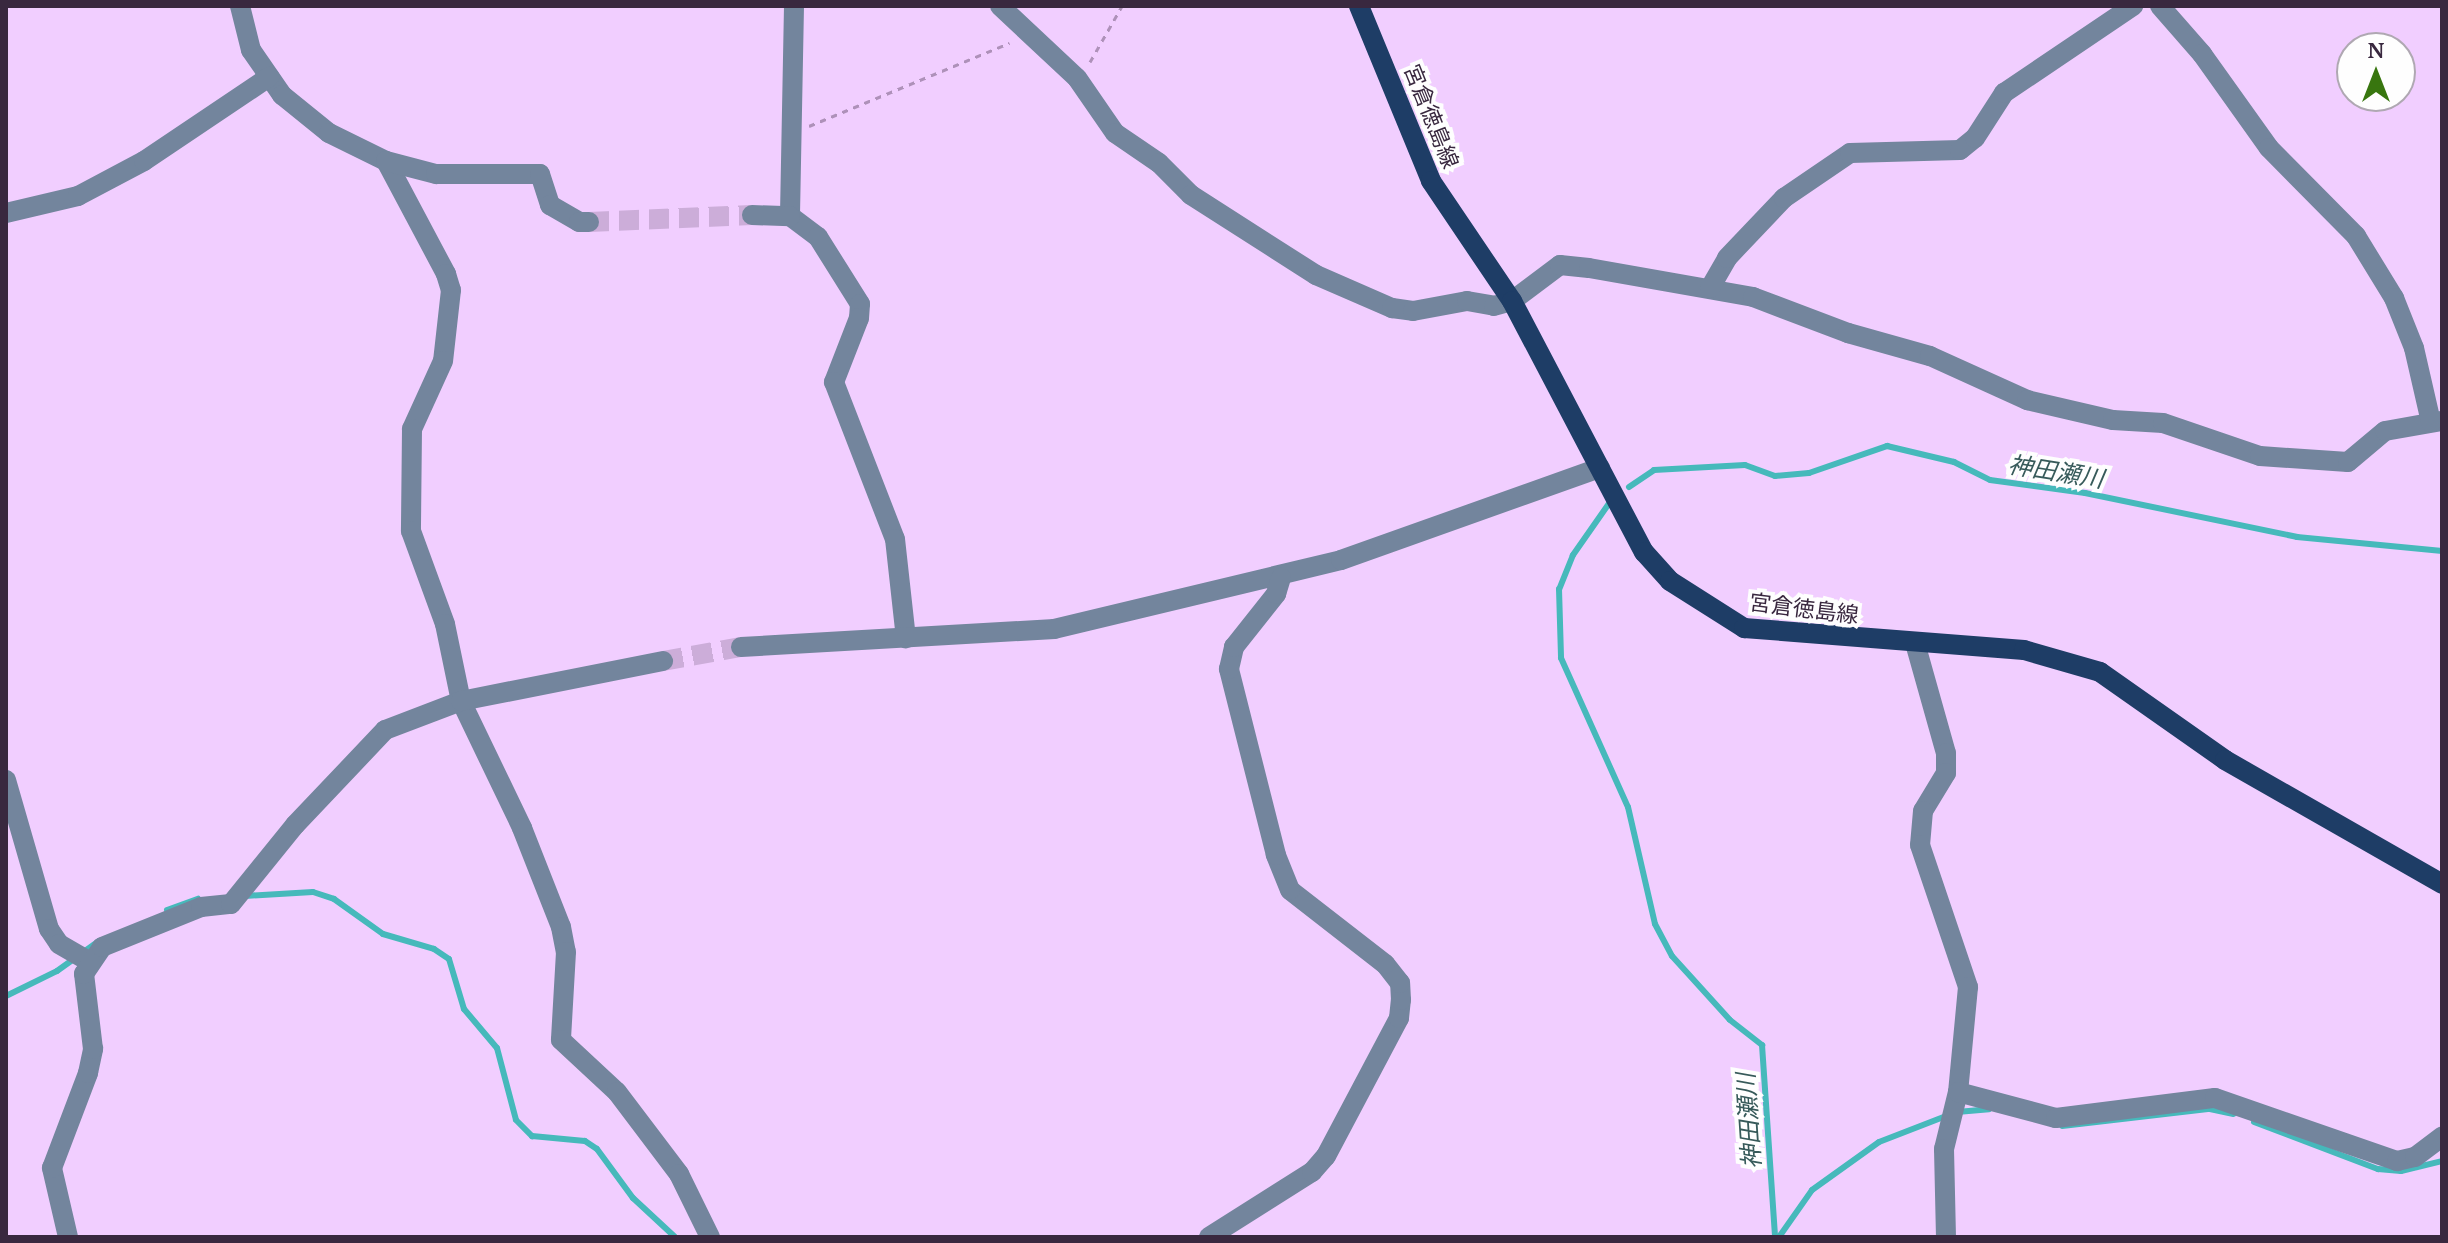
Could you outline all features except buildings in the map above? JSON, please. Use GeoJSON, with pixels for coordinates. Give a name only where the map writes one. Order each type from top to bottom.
{"type":"FeatureCollection","features":[{"type":"Feature","properties":{"kind":"main road","name":"宮倉徳島線"},"geometry":{"type":"LineString","coordinates":[[1359,6],[1431,181],[1512,301],[1644,552],[1670,581],[1714,614],[1744,628],[1782,634],[2024,650],[2100,672],[2225,760],[2442,884]]}},
{"type":"Feature","properties":{"kind":"street"},"geometry":{"type":"LineString","coordinates":[[240,6],[251,50],[269,77],[282,95],[329,133],[386,161],[436,174],[540,174],[550,205],[579,222],[589,222]]}},
{"type":"Feature","properties":{"kind":"street"},"geometry":{"type":"LineString","coordinates":[[790,216],[795,131],[794,6]]}},
{"type":"Feature","properties":{"kind":"street"},"geometry":{"type":"LineString","coordinates":[[1000,6],[1077,78],[1115,133],[1159,163],[1191,195],[1316,275],[1392,308],[1413,311],[1467,301],[1494,306],[1512,301],[1560,265],[1710,288],[1930,356],[2027,400],[2113,420],[2163,423],[2260,456],[2348,462],[2385,431],[2436,422],[2394,298],[2356,236],[2269,148],[2202,54],[2160,6]]}},
{"type":"Feature","properties":{"kind":"street"},"geometry":{"type":"LineString","coordinates":[[1710,288],[1727,258],[1784,198],[1850,153],[1960,150],[1975,138],[2004,93],[2133,6]]}},
{"type":"Feature","properties":{"kind":"street"},"geometry":{"type":"LineString","coordinates":[[6,213],[78,196],[144,161],[269,77]]}},
{"type":"Feature","properties":{"kind":"street"},"geometry":{"type":"LineString","coordinates":[[386,161],[426,231],[451,290],[443,361],[412,429],[409,515],[445,624],[461,701],[522,828],[561,927],[566,952],[561,1040],[626,1103],[679,1174],[710,1237]]}},
{"type":"Feature","properties":{"kind":"street"},"geometry":{"type":"LineString","coordinates":[[752,215],[790,216],[818,237],[860,304],[859,318],[834,382],[895,539],[906,638]]}},
{"type":"Feature","properties":{"kind":"street"},"geometry":{"type":"LineString","coordinates":[[741,647],[1054,629],[1281,578],[1600,468]]}},
{"type":"Feature","properties":{"kind":"street"},"geometry":{"type":"LineString","coordinates":[[1209,1237],[1312,1172],[1326,1156],[1399,1018],[1401,1000],[1400,983],[1385,964],[1290,890],[1276,855],[1229,669],[1234,647],[1276,594],[1281,578]]}},
{"type":"Feature","properties":{"kind":"street"},"geometry":{"type":"LineString","coordinates":[[1915,643],[1946,753],[1946,773],[1923,811],[1920,845],[1968,987],[1958,1092],[1944,1149],[1946,1237]]}},
{"type":"Feature","properties":{"kind":"street"},"geometry":{"type":"LineString","coordinates":[[80,957],[201,907],[231,904],[385,730],[461,701],[663,661]]}},
{"type":"Feature","properties":{"kind":"street"},"geometry":{"type":"LineString","coordinates":[[6,780],[43,914],[59,944],[80,957],[84,974],[93,1049],[52,1168],[64,1236]]}},
{"type":"Feature","properties":{"kind":"street"},"geometry":{"type":"LineString","coordinates":[[1958,1092],[2056,1118],[2215,1098],[2397,1161],[2415,1157],[2442,1137]]}},
{"type":"Feature","properties":{"kind":"path"},"geometry":{"type":"LineString","coordinates":[[1077,78],[1122,6]]}},
{"type":"Feature","properties":{"kind":"path"},"geometry":{"type":"LineString","coordinates":[[795,131],[1032,37]]}},
{"type":"Feature","properties":{"kind":"waterway","name":"神田瀬川"},"geometry":{"type":"LineString","coordinates":[[1629,487],[1654,470],[1745,465],[1775,476],[1809,473],[1887,446],[1954,462],[1990,480],[2085,493],[2297,537],[2442,551]]}},
{"type":"Feature","properties":{"kind":"waterway","name":"神田瀬川"},"geometry":{"type":"LineString","coordinates":[[1610,502],[1573,555],[1559,589],[1561,658],[1628,807],[1655,924],[1672,956],[1730,1020],[1762,1045],[1775,1237]]}},
{"type":"Feature","properties":{"kind":"waterway"},"geometry":{"type":"LineString","coordinates":[[245,896],[313,892],[334,899],[383,934],[434,949],[449,959],[464,1009],[497,1048],[516,1120],[532,1136],[585,1141],[597,1149],[633,1198],[675,1237]]}},
{"type":"Feature","properties":{"kind":"waterway"},"geometry":{"type":"LineString","coordinates":[[167,910],[198,899]]}},
{"type":"Feature","properties":{"kind":"waterway"},"geometry":{"type":"LineString","coordinates":[[6,996],[57,971],[99,941]]}},
{"type":"Feature","properties":{"kind":"waterway"},"geometry":{"type":"LineString","coordinates":[[1957,1112],[1989,1109]]}},
{"type":"Feature","properties":{"kind":"waterway"},"geometry":{"type":"LineString","coordinates":[[2062,1126],[2210,1109],[2233,1114]]}},
{"type":"Feature","properties":{"kind":"waterway"},"geometry":{"type":"LineString","coordinates":[[1779,1237],[1812,1190],[1879,1142],[1946,1116]]}},
{"type":"Feature","properties":{"kind":"waterway"},"geometry":{"type":"LineString","coordinates":[[2254,1122],[2378,1169],[2401,1171],[2442,1161]]}},
{"type":"Feature","properties":{"kind":"tunnel"},"geometry":{"type":"LineString","coordinates":[[589,222],[752,215]]}},
{"type":"Feature","properties":{"kind":"tunnel"},"geometry":{"type":"LineString","coordinates":[[663,661],[741,647]]}}]}
